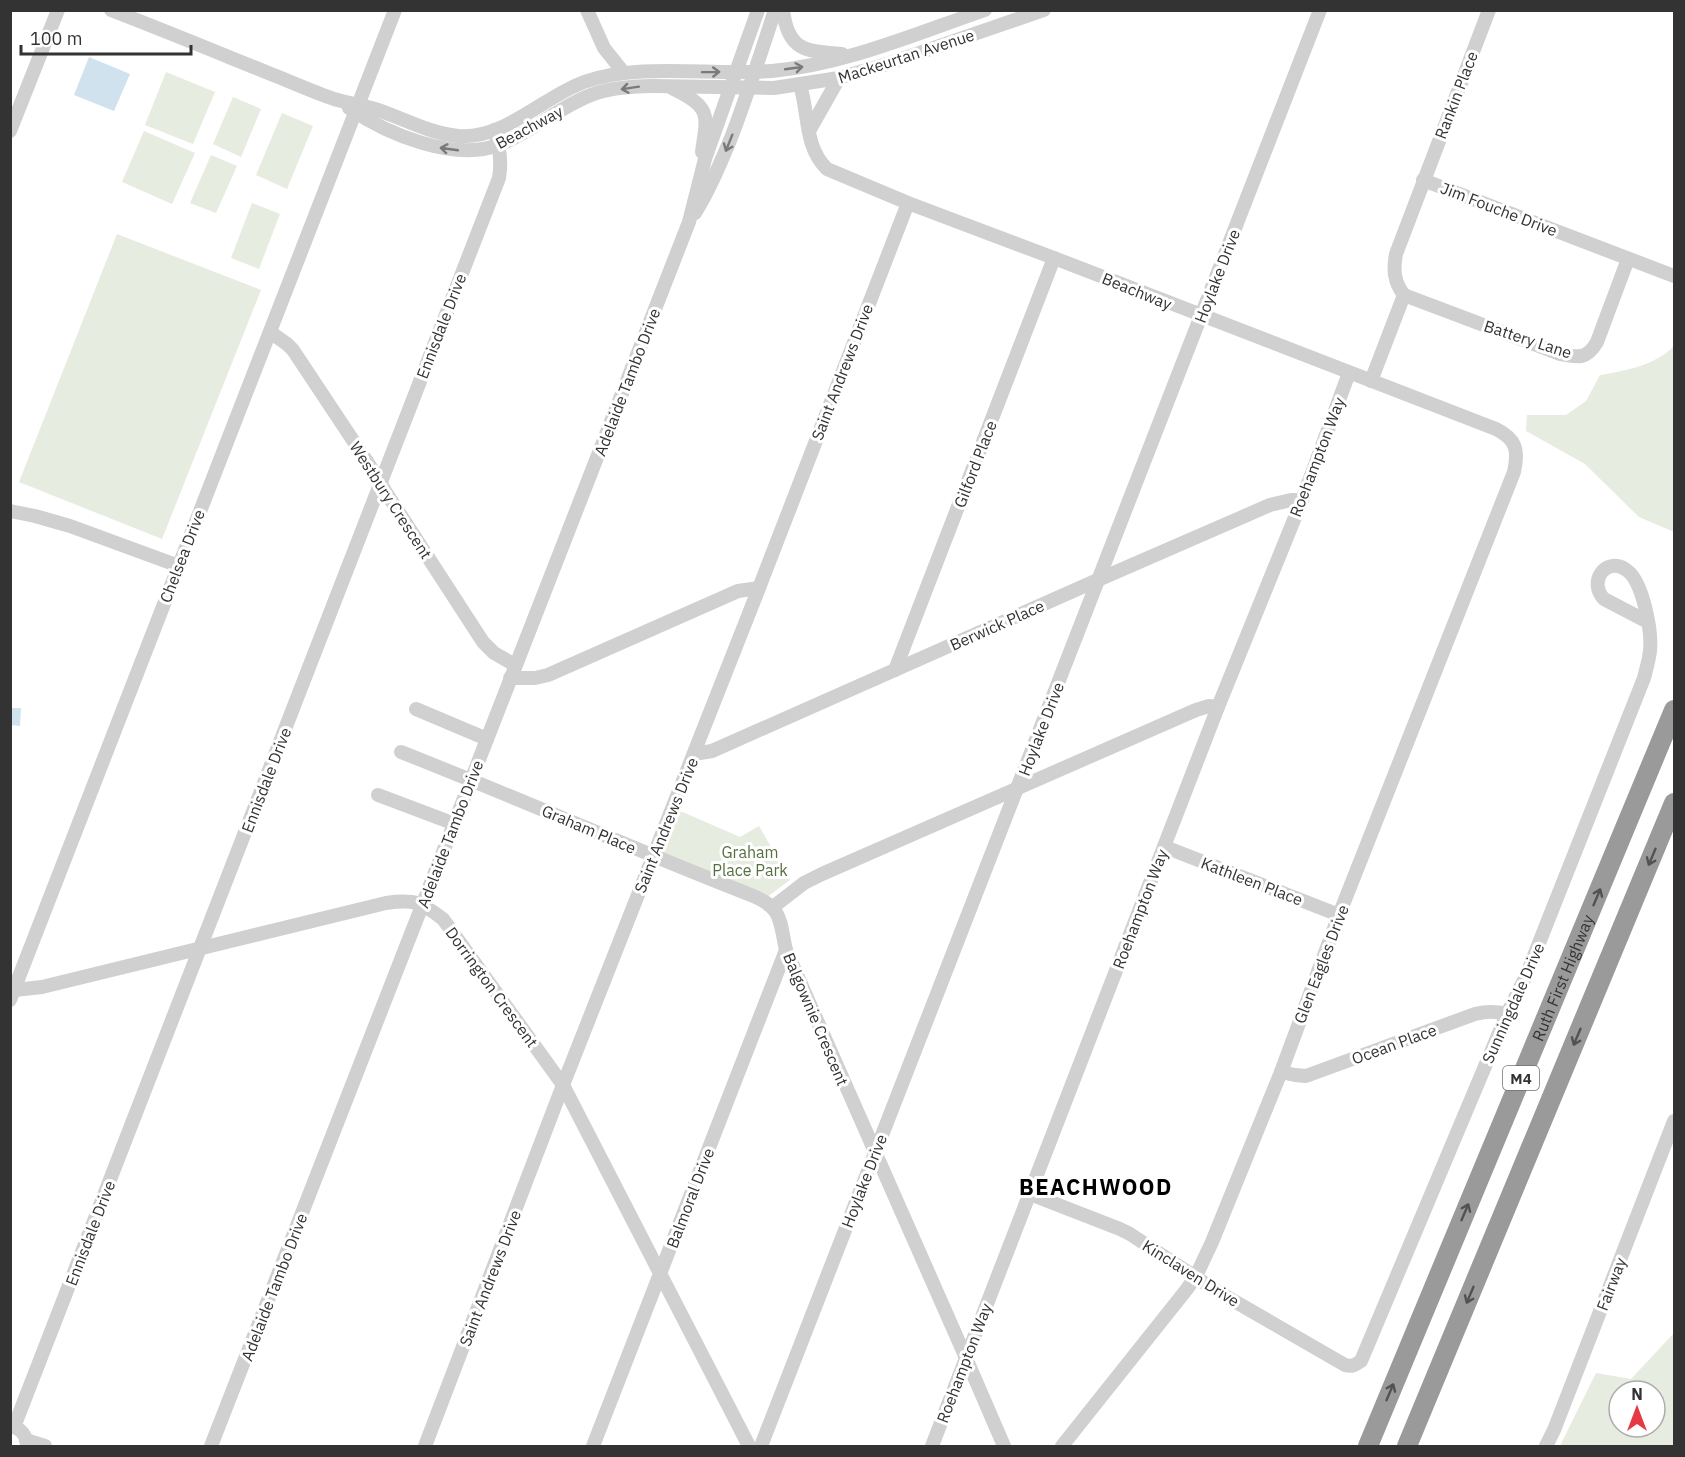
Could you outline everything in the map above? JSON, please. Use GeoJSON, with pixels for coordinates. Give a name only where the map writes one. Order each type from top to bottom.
{"type":"FeatureCollection","features":[{"type":"Feature","properties":{"kind":"highway","name":"Ruth First Highway"},"geometry":{"type":"LineString","coordinates":[[1368,1446],[1674,710]]}},
{"type":"Feature","properties":{"kind":"highway","name":"M4"},"geometry":{"type":"LineString","coordinates":[[1407,1446],[1674,803]]}},
{"type":"Feature","properties":{"kind":"street"},"geometry":{"type":"LineString","coordinates":[[10,131],[58,10]]}},
{"type":"Feature","properties":{"kind":"street","name":"Beachway"},"geometry":{"type":"LineString","coordinates":[[111,10],[145,17],[358,109],[377,110],[427,130],[460,136],[479,135],[494,130],[561,93],[600,77],[624,73],[735,71]]}},
{"type":"Feature","properties":{"kind":"street","name":"Chelsea Drive"},"geometry":{"type":"LineString","coordinates":[[13,995],[395,10]]}},
{"type":"Feature","properties":{"kind":"street"},"geometry":{"type":"LineString","coordinates":[[587,10],[604,48],[624,73]]}},
{"type":"Feature","properties":{"kind":"street","name":"Adelaide Tambo Drive"},"geometry":{"type":"LineString","coordinates":[[211,1446],[688,222],[735,71],[758,10]]}},
{"type":"Feature","properties":{"kind":"street","name":"Adelaide Tambo Drive"},"geometry":{"type":"LineString","coordinates":[[688,222],[711,186],[750,88],[775,10]]}},
{"type":"Feature","properties":{"kind":"street"},"geometry":{"type":"LineString","coordinates":[[783,10],[786,30],[794,42],[809,51],[853,56]]}},
{"type":"Feature","properties":{"kind":"street","name":"Mackeurtan Avenue"},"geometry":{"type":"LineString","coordinates":[[735,71],[797,67],[853,56],[985,10]]}},
{"type":"Feature","properties":{"kind":"street","name":"Mackeurtan Avenue"},"geometry":{"type":"LineString","coordinates":[[730,87],[774,88],[839,78],[1044,10]]}},
{"type":"Feature","properties":{"kind":"street","name":"Hoylake Drive"},"geometry":{"type":"LineString","coordinates":[[762,1446],[1320,10]]}},
{"type":"Feature","properties":{"kind":"street","name":"Rankin Place"},"geometry":{"type":"LineString","coordinates":[[1423,180],[1489,10]]}},
{"type":"Feature","properties":{"kind":"street"},"geometry":{"type":"LineString","coordinates":[[917,34],[922,52]]}},
{"type":"Feature","properties":{"kind":"street"},"geometry":{"type":"LineString","coordinates":[[600,77],[604,48]]}},
{"type":"Feature","properties":{"kind":"street"},"geometry":{"type":"LineString","coordinates":[[809,131],[839,78]]}},
{"type":"Feature","properties":{"kind":"street","name":"Beachway"},"geometry":{"type":"LineString","coordinates":[[800,85],[813,150],[827,169],[908,203],[1496,429],[1513,441],[1515,448]]}},
{"type":"Feature","properties":{"kind":"street","name":"Beachway"},"geometry":{"type":"LineString","coordinates":[[358,109],[372,123],[424,143],[444,149],[482,150],[499,145],[588,96],[636,86],[730,87]]}},
{"type":"Feature","properties":{"kind":"street"},"geometry":{"type":"LineString","coordinates":[[666,86],[685,94],[698,105],[705,116],[699,181]]}},
{"type":"Feature","properties":{"kind":"street","name":"Ennisdale Drive"},"geometry":{"type":"LineString","coordinates":[[12,1426],[499,178],[501,165],[499,145],[494,130]]}},
{"type":"Feature","properties":{"kind":"street","name":"Jim Fouche Drive"},"geometry":{"type":"LineString","coordinates":[[1404,295],[1395,279],[1394,266],[1396,254],[1423,180],[1674,276]]}},
{"type":"Feature","properties":{"kind":"street","name":"Saint Andrews Drive"},"geometry":{"type":"LineString","coordinates":[[425,1446],[563,1085],[908,203]]}},
{"type":"Feature","properties":{"kind":"street","name":"Gilford Place"},"geometry":{"type":"LineString","coordinates":[[895,670],[1054,258]]}},
{"type":"Feature","properties":{"kind":"street","name":"Battery Lane"},"geometry":{"type":"LineString","coordinates":[[1404,295],[1560,354],[1583,356],[1592,351],[1597,342],[1628,259]]}},
{"type":"Feature","properties":{"kind":"street"},"geometry":{"type":"LineString","coordinates":[[1371,381],[1404,295]]}},
{"type":"Feature","properties":{"kind":"street","name":"Westbury Crescent"},"geometry":{"type":"LineString","coordinates":[[270,332],[293,350],[483,642],[513,672]]}},
{"type":"Feature","properties":{"kind":"street","name":"Roehampton Way"},"geometry":{"type":"LineString","coordinates":[[932,1446],[1218,707],[1302,500],[1349,373]]}},
{"type":"Feature","properties":{"kind":"street","name":"Glen Eagles Drive"},"geometry":{"type":"LineString","coordinates":[[1062,1446],[1196,1276],[1212,1242],[1281,1072],[1339,915],[1514,472],[1515,448]]}},
{"type":"Feature","properties":{"kind":"street","name":"Berwick Place"},"geometry":{"type":"LineString","coordinates":[[694,754],[712,751],[1270,505],[1302,500]]}},
{"type":"Feature","properties":{"kind":"street"},"geometry":{"type":"LineString","coordinates":[[10,511],[70,526],[179,566]]}},
{"type":"Feature","properties":{"kind":"street"},"geometry":{"type":"LineString","coordinates":[[513,672],[535,678],[548,675],[738,591],[759,588]]}},
{"type":"Feature","properties":{"kind":"street","name":"Sunningdale Drive"},"geometry":{"type":"LineString","coordinates":[[1345,1365],[1355,1365],[1361,1361],[1365,1353],[1507,1014],[1526,976],[1644,678],[1650,650],[1648,622]]}},
{"type":"Feature","properties":{"kind":"street"},"geometry":{"type":"LineString","coordinates":[[773,907],[804,883],[822,874],[1196,710],[1209,706],[1218,707]]}},
{"type":"Feature","properties":{"kind":"street"},"geometry":{"type":"LineString","coordinates":[[416,709],[487,739]]}},
{"type":"Feature","properties":{"kind":"street","name":"Graham Place"},"geometry":{"type":"LineString","coordinates":[[401,752],[471,779],[653,857],[751,895],[773,907]]}},
{"type":"Feature","properties":{"kind":"street"},"geometry":{"type":"LineString","coordinates":[[378,795],[455,824]]}},
{"type":"Feature","properties":{"kind":"street","name":"Kathleen Place"},"geometry":{"type":"LineString","coordinates":[[1165,847],[1339,915]]}},
{"type":"Feature","properties":{"kind":"street"},"geometry":{"type":"LineString","coordinates":[[13,995],[386,903],[405,900],[422,905]]}},
{"type":"Feature","properties":{"kind":"street","name":"Dorrington Crescent"},"geometry":{"type":"LineString","coordinates":[[422,905],[443,919],[563,1085],[749,1446]]}},
{"type":"Feature","properties":{"kind":"street","name":"Balgownie Crescent"},"geometry":{"type":"LineString","coordinates":[[773,907],[778,915],[786,950],[1004,1446]]}},
{"type":"Feature","properties":{"kind":"street","name":"Balmoral Drive"},"geometry":{"type":"LineString","coordinates":[[593,1446],[786,950]]}},
{"type":"Feature","properties":{"kind":"street","name":"Ocean Place"},"geometry":{"type":"LineString","coordinates":[[1281,1072],[1306,1076],[1475,1014],[1487,1011],[1507,1014]]}},
{"type":"Feature","properties":{"kind":"street","name":"Fairway"},"geometry":{"type":"LineString","coordinates":[[1546,1446],[1674,1121]]}},
{"type":"Feature","properties":{"kind":"street","name":"Kinclaven Drive"},"geometry":{"type":"LineString","coordinates":[[1030,1194],[1120,1229],[1215,1290],[1345,1365]]}},
{"type":"Feature","properties":{"kind":"street"},"geometry":{"type":"LineString","coordinates":[[12,1426],[22,1432],[26,1443],[45,1446]]}},
{"type":"Feature","properties":{"kind":"green space"},"geometry":{"type":"Polygon","coordinates":[[[166,72],[215,92],[193,144],[145,125],[166,72]]]}},
{"type":"Feature","properties":{"kind":"green space"},"geometry":{"type":"Polygon","coordinates":[[[233,97],[261,109],[241,157],[213,144],[233,97]]]}},
{"type":"Feature","properties":{"kind":"green space"},"geometry":{"type":"Polygon","coordinates":[[[282,113],[313,126],[287,189],[256,175],[282,113]]]}},
{"type":"Feature","properties":{"kind":"green space"},"geometry":{"type":"Polygon","coordinates":[[[144,131],[195,153],[172,204],[122,182],[144,131]]]}},
{"type":"Feature","properties":{"kind":"green space"},"geometry":{"type":"Polygon","coordinates":[[[211,155],[237,166],[216,213],[190,203],[211,155]]]}},
{"type":"Feature","properties":{"kind":"green space"},"geometry":{"type":"Polygon","coordinates":[[[252,203],[280,214],[259,269],[231,258],[252,203]]]}},
{"type":"Feature","properties":{"kind":"green space"},"geometry":{"type":"Polygon","coordinates":[[[117,234],[261,290],[162,539],[19,482],[117,234]]]}},
{"type":"Feature","properties":{"kind":"green space"},"geometry":{"type":"Polygon","coordinates":[[[1674,346],[1674,532],[1639,517],[1585,464],[1526,431],[1527,415],[1566,415],[1586,401],[1600,375],[1630,369],[1649,362],[1667,353],[1674,346]]]}},
{"type":"Feature","properties":{"kind":"green space","name":"Graham Place Park"},"geometry":{"type":"Polygon","coordinates":[[[678,810],[740,837],[759,826],[790,880],[767,897],[662,854],[678,810]]]}},
{"type":"Feature","properties":{"kind":"green space"},"geometry":{"type":"Polygon","coordinates":[[[1674,1333],[1674,1446],[1560,1446],[1596,1373],[1631,1379],[1674,1333]]]}},
{"type":"Feature","properties":{"kind":"water"},"geometry":{"type":"Polygon","coordinates":[[[89,57],[130,74],[114,111],[74,95],[89,57]]]}},
{"type":"Feature","properties":{"kind":"water"},"geometry":{"type":"Polygon","coordinates":[[[12,708],[21,708],[20,726],[11,725],[12,708]]]}},
{"type":"Feature","properties":{"kind":"district","name":"BEACHWOOD"},"geometry":{"type":"Point","coordinates":[1096,1186]}}]}
